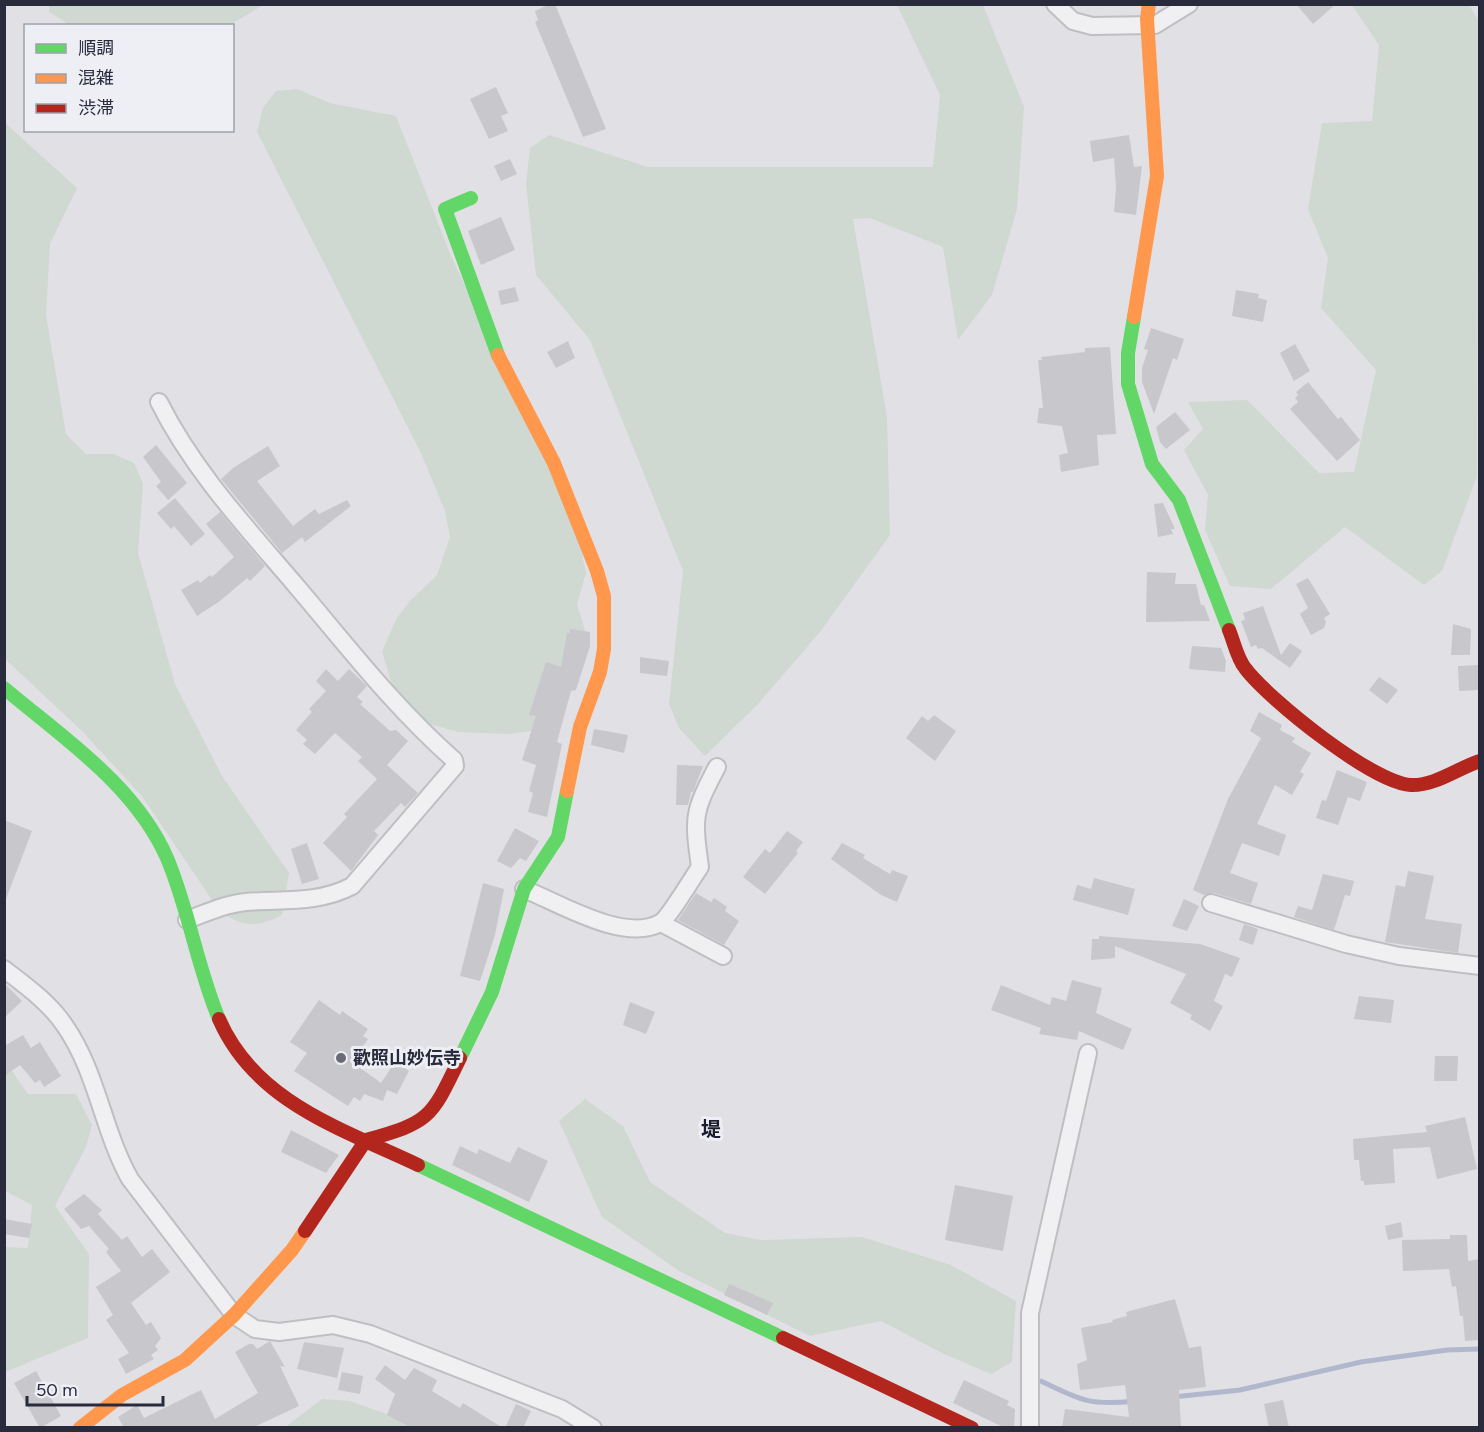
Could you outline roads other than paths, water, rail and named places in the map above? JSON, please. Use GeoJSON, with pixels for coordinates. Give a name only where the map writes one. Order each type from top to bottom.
{"type":"FeatureCollection","features":[{"type":"Feature","properties":{"kind":"street"},"geometry":{"type":"LineString","coordinates":[[1054,4],[1073,21],[1092,26],[1148,26],[1189,4]]}},
{"type":"Feature","properties":{"kind":"street"},"geometry":{"type":"LineString","coordinates":[[1149,4],[1148,26],[1157,176],[1128,353],[1128,384],[1152,464],[1179,500],[1243,666],[1256,682],[1307,729],[1396,782],[1413,785],[1431,781],[1479,761]]}},
{"type":"Feature","properties":{"kind":"street"},"geometry":{"type":"LineString","coordinates":[[80,1428],[122,1395],[184,1360],[234,1315],[292,1250],[366,1140],[409,1128],[427,1116],[439,1102],[492,992],[524,889],[558,837],[580,727],[600,672],[604,649],[604,596],[597,571],[555,463],[500,360],[445,209],[471,198]]}},
{"type":"Feature","properties":{"kind":"street"},"geometry":{"type":"LineString","coordinates":[[159,402],[173,429],[210,485],[386,696],[454,760],[455,766],[352,886],[336,894],[314,900],[244,902],[222,907],[187,920]]}},
{"type":"Feature","properties":{"kind":"street"},"geometry":{"type":"LineString","coordinates":[[4,688],[122,791],[154,834],[173,873],[212,1005],[227,1039],[245,1064],[291,1104],[972,1428]]}},
{"type":"Feature","properties":{"kind":"street"},"geometry":{"type":"LineString","coordinates":[[524,889],[617,928],[635,931],[661,923],[700,867],[694,827],[698,802],[717,767]]}},
{"type":"Feature","properties":{"kind":"street"},"geometry":{"type":"LineString","coordinates":[[1211,903],[1357,946],[1400,956],[1479,966]]}},
{"type":"Feature","properties":{"kind":"street"},"geometry":{"type":"LineString","coordinates":[[661,923],[723,956]]}},
{"type":"Feature","properties":{"kind":"street"},"geometry":{"type":"LineString","coordinates":[[4,969],[44,1001],[65,1024],[79,1048],[116,1155],[130,1179],[234,1315],[255,1329],[271,1331],[333,1325],[370,1334],[562,1409],[593,1428]]}},
{"type":"Feature","properties":{"kind":"street"},"geometry":{"type":"LineString","coordinates":[[1030,1428],[1030,1313],[1088,1053]]}},
{"type":"Feature","properties":{"kind":"waterway"},"geometry":{"type":"LineString","coordinates":[[1173,1397],[1240,1390],[1361,1362],[1447,1350],[1480,1349]]}},
{"type":"Feature","properties":{"kind":"waterway"},"geometry":{"type":"LineString","coordinates":[[1041,1381],[1086,1400],[1106,1403],[1134,1401]]}},
{"type":"Feature","properties":{"kind":"place","name":"歡照山妙伝寺"},"geometry":{"type":"Point","coordinates":[341,1058]}},
{"type":"Feature","properties":{"kind":"district","name":"堤"},"geometry":{"type":"Point","coordinates":[711,1129]}}]}
